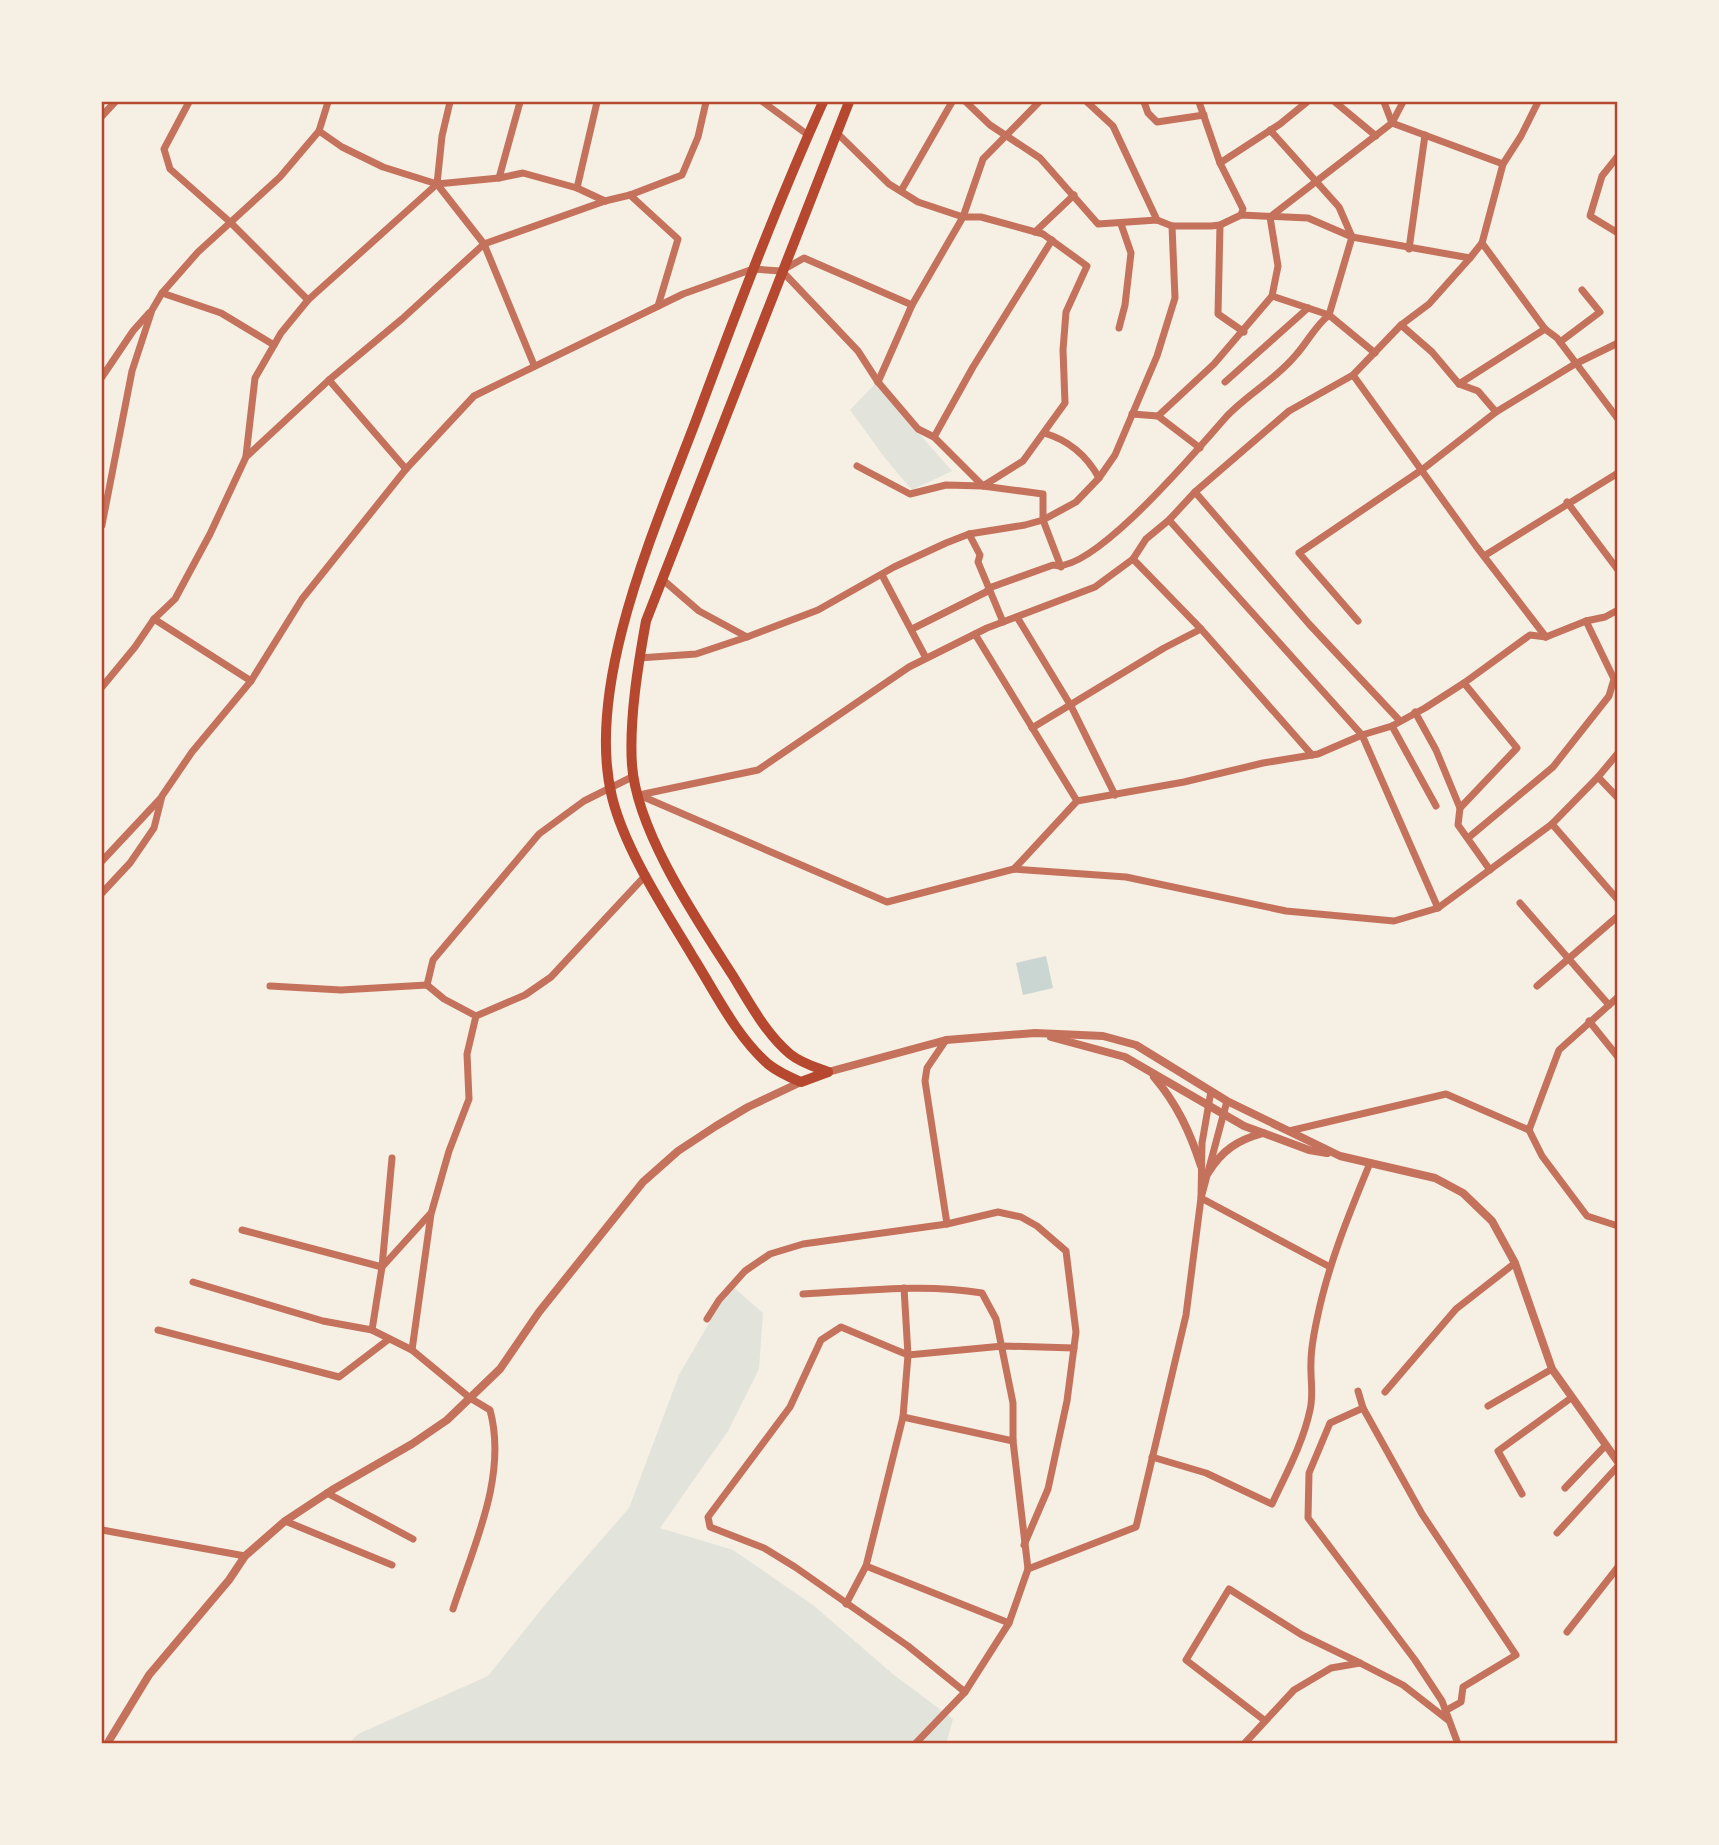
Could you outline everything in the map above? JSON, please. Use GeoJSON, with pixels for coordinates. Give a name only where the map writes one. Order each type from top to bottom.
{"type":"FeatureCollection","features":[{"type":"Feature","properties":{"kind":"main road"},"geometry":{"type":"LineString","coordinates":[[823,102],[752,269],[637,581],[618,647],[609,703],[606,746],[612,796],[624,831],[666,913],[742,1033],[766,1063],[781,1073],[801,1082],[828,1072]]}},
{"type":"Feature","properties":{"kind":"main road"},"geometry":{"type":"LineString","coordinates":[[828,1072],[790,1054],[774,1037],[748,1000],[668,868],[651,831],[632,765],[639,658],[646,621],[835,132],[849,102]]}},
{"type":"Feature","properties":{"kind":"street"},"geometry":{"type":"LineString","coordinates":[[102,116],[115,102]]}},
{"type":"Feature","properties":{"kind":"street"},"geometry":{"type":"LineString","coordinates":[[189,102],[164,149],[170,169],[230,222],[308,300]]}},
{"type":"Feature","properties":{"kind":"street"},"geometry":{"type":"LineString","coordinates":[[102,525],[132,371],[152,310],[162,293],[198,252],[280,177],[318,131],[328,102]]}},
{"type":"Feature","properties":{"kind":"street"},"geometry":{"type":"LineString","coordinates":[[102,687],[155,619],[175,599],[210,534],[246,457],[255,378],[274,345],[308,300],[437,184],[442,136],[450,102]]}},
{"type":"Feature","properties":{"kind":"street"},"geometry":{"type":"LineString","coordinates":[[499,178],[520,102]]}},
{"type":"Feature","properties":{"kind":"street"},"geometry":{"type":"LineString","coordinates":[[577,188],[597,102]]}},
{"type":"Feature","properties":{"kind":"street"},"geometry":{"type":"LineString","coordinates":[[246,457],[484,244],[682,175],[698,137],[706,102]]}},
{"type":"Feature","properties":{"kind":"street"},"geometry":{"type":"LineString","coordinates":[[763,102],[808,135]]}},
{"type":"Feature","properties":{"kind":"street"},"geometry":{"type":"LineString","coordinates":[[901,191],[952,102]]}},
{"type":"Feature","properties":{"kind":"street"},"geometry":{"type":"LineString","coordinates":[[966,102],[990,125],[1040,158],[1098,224],[1157,220],[1172,226],[1220,225],[1241,215],[1308,218],[1352,237],[1470,258]]}},
{"type":"Feature","properties":{"kind":"street"},"geometry":{"type":"LineString","coordinates":[[878,382],[912,305],[963,217],[983,159],[1039,102]]}},
{"type":"Feature","properties":{"kind":"street"},"geometry":{"type":"LineString","coordinates":[[1087,102],[1114,125],[1157,220]]}},
{"type":"Feature","properties":{"kind":"street"},"geometry":{"type":"LineString","coordinates":[[1144,102],[1148,113],[1157,122],[1204,115]]}},
{"type":"Feature","properties":{"kind":"street"},"geometry":{"type":"LineString","coordinates":[[1199,102],[1220,163],[1243,209],[1241,215]]}},
{"type":"Feature","properties":{"kind":"street"},"geometry":{"type":"LineString","coordinates":[[1220,163],[1307,102]]}},
{"type":"Feature","properties":{"kind":"street"},"geometry":{"type":"LineString","coordinates":[[1335,102],[1376,136]]}},
{"type":"Feature","properties":{"kind":"street"},"geometry":{"type":"LineString","coordinates":[[1384,102],[1392,123],[1503,163]]}},
{"type":"Feature","properties":{"kind":"street"},"geometry":{"type":"LineString","coordinates":[[1269,217],[1392,123],[1404,102]]}},
{"type":"Feature","properties":{"kind":"street"},"geometry":{"type":"LineString","coordinates":[[639,795],[758,770],[909,667],[975,634],[1095,587],[1133,559],[1146,539],[1170,520],[1195,492],[1289,411],[1353,375],[1401,325],[1429,304],[1470,258],[1482,243],[1503,163],[1521,136],[1538,102]]}},
{"type":"Feature","properties":{"kind":"street"},"geometry":{"type":"LineString","coordinates":[[912,629],[986,592],[989,588],[1053,565],[1061,567],[1087,555],[1111,537],[1235,409],[1294,358],[1321,321],[1329,315],[1352,237],[1339,207],[1270,130]]}},
{"type":"Feature","properties":{"kind":"street"},"geometry":{"type":"LineString","coordinates":[[318,131],[342,147],[383,167],[437,184],[523,173],[577,188],[605,201]]}},
{"type":"Feature","properties":{"kind":"street"},"geometry":{"type":"LineString","coordinates":[[835,132],[889,184],[918,202],[963,217],[981,217],[1035,232],[1052,240],[1087,266],[1066,312],[1063,350],[1065,404],[1023,461],[983,486]]}},
{"type":"Feature","properties":{"kind":"street"},"geometry":{"type":"LineString","coordinates":[[1409,249],[1425,135]]}},
{"type":"Feature","properties":{"kind":"street"},"geometry":{"type":"LineString","coordinates":[[1618,156],[1602,176],[1590,216],[1618,233]]}},
{"type":"Feature","properties":{"kind":"street"},"geometry":{"type":"LineString","coordinates":[[437,184],[484,244],[534,365]]}},
{"type":"Feature","properties":{"kind":"street"},"geometry":{"type":"LineString","coordinates":[[630,195],[678,239],[658,306]]}},
{"type":"Feature","properties":{"kind":"street"},"geometry":{"type":"LineString","coordinates":[[1035,232],[1074,195]]}},
{"type":"Feature","properties":{"kind":"street"},"geometry":{"type":"LineString","coordinates":[[1158,416],[1214,365],[1272,296],[1278,266],[1269,217]]}},
{"type":"Feature","properties":{"kind":"street"},"geometry":{"type":"LineString","coordinates":[[1119,328],[1125,305],[1131,253],[1121,224]]}},
{"type":"Feature","properties":{"kind":"street"},"geometry":{"type":"LineString","coordinates":[[1220,225],[1218,314],[1244,332]]}},
{"type":"Feature","properties":{"kind":"street"},"geometry":{"type":"LineString","coordinates":[[639,658],[696,654],[747,637],[818,610],[915,557],[969,534],[1043,520],[1076,502],[1099,478],[1115,455],[1157,356],[1175,298],[1172,226]]}},
{"type":"Feature","properties":{"kind":"street"},"geometry":{"type":"LineString","coordinates":[[934,437],[973,366],[1052,240]]}},
{"type":"Feature","properties":{"kind":"street"},"geometry":{"type":"LineString","coordinates":[[1482,243],[1545,329],[1560,342],[1618,419]]}},
{"type":"Feature","properties":{"kind":"street"},"geometry":{"type":"LineString","coordinates":[[102,861],[162,796],[192,752],[251,681],[302,599],[406,469],[474,396],[658,306],[752,269],[781,271],[804,258],[912,305]]}},
{"type":"Feature","properties":{"kind":"street"},"geometry":{"type":"LineString","coordinates":[[781,271],[858,351],[878,382],[918,429],[934,437],[983,486]]}},
{"type":"Feature","properties":{"kind":"street"},"geometry":{"type":"LineString","coordinates":[[1560,342],[1600,312],[1582,290]]}},
{"type":"Feature","properties":{"kind":"street"},"geometry":{"type":"LineString","coordinates":[[162,293],[221,313],[274,345]]}},
{"type":"Feature","properties":{"kind":"street"},"geometry":{"type":"LineString","coordinates":[[1272,296],[1329,315],[1375,353]]}},
{"type":"Feature","properties":{"kind":"street"},"geometry":{"type":"LineString","coordinates":[[1225,382],[1308,308]]}},
{"type":"Feature","properties":{"kind":"street"},"geometry":{"type":"LineString","coordinates":[[102,377],[132,331],[152,310]]}},
{"type":"Feature","properties":{"kind":"street"},"geometry":{"type":"LineString","coordinates":[[1401,325],[1432,352],[1459,384],[1478,391],[1496,412]]}},
{"type":"Feature","properties":{"kind":"street"},"geometry":{"type":"LineString","coordinates":[[1459,384],[1545,329]]}},
{"type":"Feature","properties":{"kind":"street"},"geometry":{"type":"LineString","coordinates":[[1358,621],[1299,553],[1423,469],[1496,412],[1575,364],[1618,343]]}},
{"type":"Feature","properties":{"kind":"street"},"geometry":{"type":"LineString","coordinates":[[1353,375],[1546,637]]}},
{"type":"Feature","properties":{"kind":"street"},"geometry":{"type":"LineString","coordinates":[[329,380],[406,469]]}},
{"type":"Feature","properties":{"kind":"street"},"geometry":{"type":"LineString","coordinates":[[1132,414],[1158,416],[1200,448]]}},
{"type":"Feature","properties":{"kind":"street"},"geometry":{"type":"LineString","coordinates":[[1044,433],[1058,437],[1090,461],[1099,478]]}},
{"type":"Feature","properties":{"kind":"street"},"geometry":{"type":"LineString","coordinates":[[857,466],[910,494],[946,485],[983,486],[1043,494],[1043,520],[1061,567]]}},
{"type":"Feature","properties":{"kind":"street"},"geometry":{"type":"LineString","coordinates":[[1484,556],[1567,502],[1618,473]]}},
{"type":"Feature","properties":{"kind":"street"},"geometry":{"type":"LineString","coordinates":[[1195,492],[1310,624],[1400,721]]}},
{"type":"Feature","properties":{"kind":"street"},"geometry":{"type":"LineString","coordinates":[[1567,502],[1618,570]]}},
{"type":"Feature","properties":{"kind":"street"},"geometry":{"type":"LineString","coordinates":[[1170,520],[1362,735],[1438,908]]}},
{"type":"Feature","properties":{"kind":"street"},"geometry":{"type":"LineString","coordinates":[[969,534],[980,555],[978,562],[1003,622]]}},
{"type":"Feature","properties":{"kind":"street"},"geometry":{"type":"LineString","coordinates":[[1133,559],[1201,629],[1312,755]]}},
{"type":"Feature","properties":{"kind":"street"},"geometry":{"type":"LineString","coordinates":[[882,575],[926,658]]}},
{"type":"Feature","properties":{"kind":"street"},"geometry":{"type":"LineString","coordinates":[[662,579],[699,611],[747,637]]}},
{"type":"Feature","properties":{"kind":"street"},"geometry":{"type":"LineString","coordinates":[[1014,869],[1077,802],[1184,782],[1262,763],[1318,754],[1362,735],[1392,726],[1464,683],[1530,635],[1546,637],[1618,610]]}},
{"type":"Feature","properties":{"kind":"street"},"geometry":{"type":"LineString","coordinates":[[1017,617],[1071,706],[1115,795]]}},
{"type":"Feature","properties":{"kind":"street"},"geometry":{"type":"LineString","coordinates":[[155,619],[251,681]]}},
{"type":"Feature","properties":{"kind":"street"},"geometry":{"type":"LineString","coordinates":[[1468,838],[1553,767],[1609,696],[1614,679],[1587,621]]}},
{"type":"Feature","properties":{"kind":"street"},"geometry":{"type":"LineString","coordinates":[[1032,728],[1164,648],[1201,629]]}},
{"type":"Feature","properties":{"kind":"street"},"geometry":{"type":"LineString","coordinates":[[975,634],[1077,802]]}},
{"type":"Feature","properties":{"kind":"street"},"geometry":{"type":"LineString","coordinates":[[1460,807],[1517,748],[1464,683]]}},
{"type":"Feature","properties":{"kind":"street"},"geometry":{"type":"LineString","coordinates":[[1415,712],[1436,750],[1460,807],[1458,825],[1490,870]]}},
{"type":"Feature","properties":{"kind":"street"},"geometry":{"type":"LineString","coordinates":[[1392,726],[1436,806]]}},
{"type":"Feature","properties":{"kind":"street"},"geometry":{"type":"LineString","coordinates":[[639,795],[887,902],[1014,869],[1126,877],[1286,911],[1394,921],[1438,908],[1552,824],[1618,753]]}},
{"type":"Feature","properties":{"kind":"street"},"geometry":{"type":"LineString","coordinates":[[428,985],[433,960],[538,834],[584,801],[635,776]]}},
{"type":"Feature","properties":{"kind":"street"},"geometry":{"type":"LineString","coordinates":[[1598,777],[1618,798]]}},
{"type":"Feature","properties":{"kind":"street"},"geometry":{"type":"LineString","coordinates":[[102,893],[130,863],[154,828],[162,796]]}},
{"type":"Feature","properties":{"kind":"street"},"geometry":{"type":"LineString","coordinates":[[1552,824],[1618,900]]}},
{"type":"Feature","properties":{"kind":"street"},"geometry":{"type":"LineString","coordinates":[[476,1016],[525,995],[551,977],[646,875]]}},
{"type":"Feature","properties":{"kind":"street"},"geometry":{"type":"LineString","coordinates":[[1520,903],[1609,1005]]}},
{"type":"Feature","properties":{"kind":"street"},"geometry":{"type":"LineString","coordinates":[[1537,986],[1618,916]]}},
{"type":"Feature","properties":{"kind":"street"},"geometry":{"type":"LineString","coordinates":[[270,986],[341,990],[428,985],[444,999],[476,1016]]}},
{"type":"Feature","properties":{"kind":"street"},"geometry":{"type":"LineString","coordinates":[[1529,1130],[1559,1050],[1618,997]]}},
{"type":"Feature","properties":{"kind":"street"},"geometry":{"type":"LineString","coordinates":[[412,1350],[431,1214],[449,1151],[469,1100],[467,1054],[476,1016]]}},
{"type":"Feature","properties":{"kind":"street"},"geometry":{"type":"LineString","coordinates":[[1589,1021],[1618,1057]]}},
{"type":"Feature","properties":{"kind":"street"},"geometry":{"type":"LineString","coordinates":[[828,1072],[946,1040],[1035,1033],[1103,1036],[1136,1045],[1227,1101],[1340,1156]]}},
{"type":"Feature","properties":{"kind":"street"},"geometry":{"type":"LineString","coordinates":[[1035,1033],[1125,1058],[1244,1126],[1309,1150],[1435,1178],[1463,1193],[1492,1221],[1515,1263],[1552,1369],[1618,1464],[1557,1533]]}},
{"type":"Feature","properties":{"kind":"street"},"geometry":{"type":"LineString","coordinates":[[946,1040],[927,1068],[925,1081],[947,1224]]}},
{"type":"Feature","properties":{"kind":"street"},"geometry":{"type":"LineString","coordinates":[[1149,1072],[1168,1093],[1184,1119],[1205,1169]]}},
{"type":"Feature","properties":{"kind":"street"},"geometry":{"type":"LineString","coordinates":[[107,1744],[149,1675],[229,1580],[244,1556],[285,1521],[447,1420],[500,1369],[539,1312],[643,1182],[678,1151],[716,1126],[748,1107],[801,1082]]}},
{"type":"Feature","properties":{"kind":"street"},"geometry":{"type":"LineString","coordinates":[[1028,1569],[1136,1527],[1186,1315],[1205,1169],[1207,1105],[1211,1091]]}},
{"type":"Feature","properties":{"kind":"street"},"geometry":{"type":"LineString","coordinates":[[1288,1131],[1446,1094],[1529,1130],[1542,1156],[1587,1216],[1618,1226]]}},
{"type":"Feature","properties":{"kind":"street"},"geometry":{"type":"LineString","coordinates":[[1205,1169],[1227,1101]]}},
{"type":"Feature","properties":{"kind":"street"},"geometry":{"type":"LineString","coordinates":[[1205,1169],[1232,1144],[1263,1133]]}},
{"type":"Feature","properties":{"kind":"street"},"geometry":{"type":"LineString","coordinates":[[372,1330],[382,1267],[392,1158]]}},
{"type":"Feature","properties":{"kind":"street"},"geometry":{"type":"LineString","coordinates":[[1152,1457],[1206,1473],[1272,1504],[1311,1409],[1312,1352],[1317,1320],[1330,1267],[1351,1206],[1370,1163]]}},
{"type":"Feature","properties":{"kind":"street"},"geometry":{"type":"LineString","coordinates":[[1201,1198],[1330,1267]]}},
{"type":"Feature","properties":{"kind":"street"},"geometry":{"type":"LineString","coordinates":[[707,1319],[719,1300],[745,1271],[770,1254],[803,1244],[947,1224],[998,1212],[1021,1217],[1037,1226],[1066,1251],[1076,1332],[1067,1401],[1048,1489],[1024,1545]]}},
{"type":"Feature","properties":{"kind":"street"},"geometry":{"type":"LineString","coordinates":[[382,1267],[431,1214]]}},
{"type":"Feature","properties":{"kind":"street"},"geometry":{"type":"LineString","coordinates":[[242,1230],[382,1267]]}},
{"type":"Feature","properties":{"kind":"street"},"geometry":{"type":"LineString","coordinates":[[1385,1392],[1456,1309],[1515,1263]]}},
{"type":"Feature","properties":{"kind":"street"},"geometry":{"type":"LineString","coordinates":[[193,1282],[323,1321],[372,1330],[412,1350],[470,1398],[490,1410],[495,1428],[492,1490],[453,1609]]}},
{"type":"Feature","properties":{"kind":"street"},"geometry":{"type":"LineString","coordinates":[[846,1604],[866,1566],[903,1417],[908,1355],[904,1288]]}},
{"type":"Feature","properties":{"kind":"street"},"geometry":{"type":"LineString","coordinates":[[803,1294],[904,1288],[957,1288],[982,1293],[996,1319],[1003,1346],[1013,1403],[1013,1441],[1028,1569],[1009,1623],[965,1692],[915,1744]]}},
{"type":"Feature","properties":{"kind":"street"},"geometry":{"type":"LineString","coordinates":[[965,1692],[908,1646],[795,1567],[764,1548],[710,1527],[708,1517],[790,1407],[821,1340],[841,1327],[908,1355],[1003,1346],[1074,1348]]}},
{"type":"Feature","properties":{"kind":"street"},"geometry":{"type":"LineString","coordinates":[[159,1330],[339,1377],[389,1339]]}},
{"type":"Feature","properties":{"kind":"street"},"geometry":{"type":"LineString","coordinates":[[1488,1406],[1552,1369]]}},
{"type":"Feature","properties":{"kind":"street"},"geometry":{"type":"LineString","coordinates":[[1359,1391],[1363,1408],[1422,1514],[1516,1655],[1464,1687],[1461,1702],[1445,1710]]}},
{"type":"Feature","properties":{"kind":"street"},"geometry":{"type":"LineString","coordinates":[[1522,1494],[1498,1451],[1571,1398]]}},
{"type":"Feature","properties":{"kind":"street"},"geometry":{"type":"LineString","coordinates":[[1363,1408],[1330,1423],[1310,1473],[1308,1518],[1415,1660],[1445,1710],[1458,1744]]}},
{"type":"Feature","properties":{"kind":"street"},"geometry":{"type":"LineString","coordinates":[[903,1417],[1013,1441]]}},
{"type":"Feature","properties":{"kind":"street"},"geometry":{"type":"LineString","coordinates":[[1565,1488],[1605,1446]]}},
{"type":"Feature","properties":{"kind":"street"},"geometry":{"type":"LineString","coordinates":[[327,1493],[413,1539]]}},
{"type":"Feature","properties":{"kind":"street"},"geometry":{"type":"LineString","coordinates":[[285,1521],[392,1565]]}},
{"type":"Feature","properties":{"kind":"street"},"geometry":{"type":"LineString","coordinates":[[102,1530],[244,1556]]}},
{"type":"Feature","properties":{"kind":"street"},"geometry":{"type":"LineString","coordinates":[[866,1566],[1009,1623]]}},
{"type":"Feature","properties":{"kind":"street"},"geometry":{"type":"LineString","coordinates":[[1567,1632],[1618,1566]]}},
{"type":"Feature","properties":{"kind":"street"},"geometry":{"type":"LineString","coordinates":[[1265,1720],[1186,1660],[1229,1589],[1302,1634],[1403,1685],[1450,1722]]}},
{"type":"Feature","properties":{"kind":"street"},"geometry":{"type":"LineString","coordinates":[[1244,1744],[1294,1690],[1331,1668],[1360,1663]]}},
{"type":"Feature","properties":{"kind":"shaded area"},"geometry":{"type":"Polygon","coordinates":[[[875,384],[952,471],[912,490],[850,410],[875,384]]]}},
{"type":"Feature","properties":{"kind":"shaded area"},"geometry":{"type":"Polygon","coordinates":[[[1046,956],[1053,988],[1023,995],[1016,963],[1046,956]]]}},
{"type":"Feature","properties":{"kind":"shaded area"},"geometry":{"type":"Polygon","coordinates":[[[731,1285],[763,1313],[759,1369],[728,1431],[660,1528],[733,1550],[813,1605],[894,1675],[953,1719],[946,1744],[348,1744],[358,1734],[488,1676],[548,1601],[629,1508],[679,1375],[731,1285]]]}}]}
